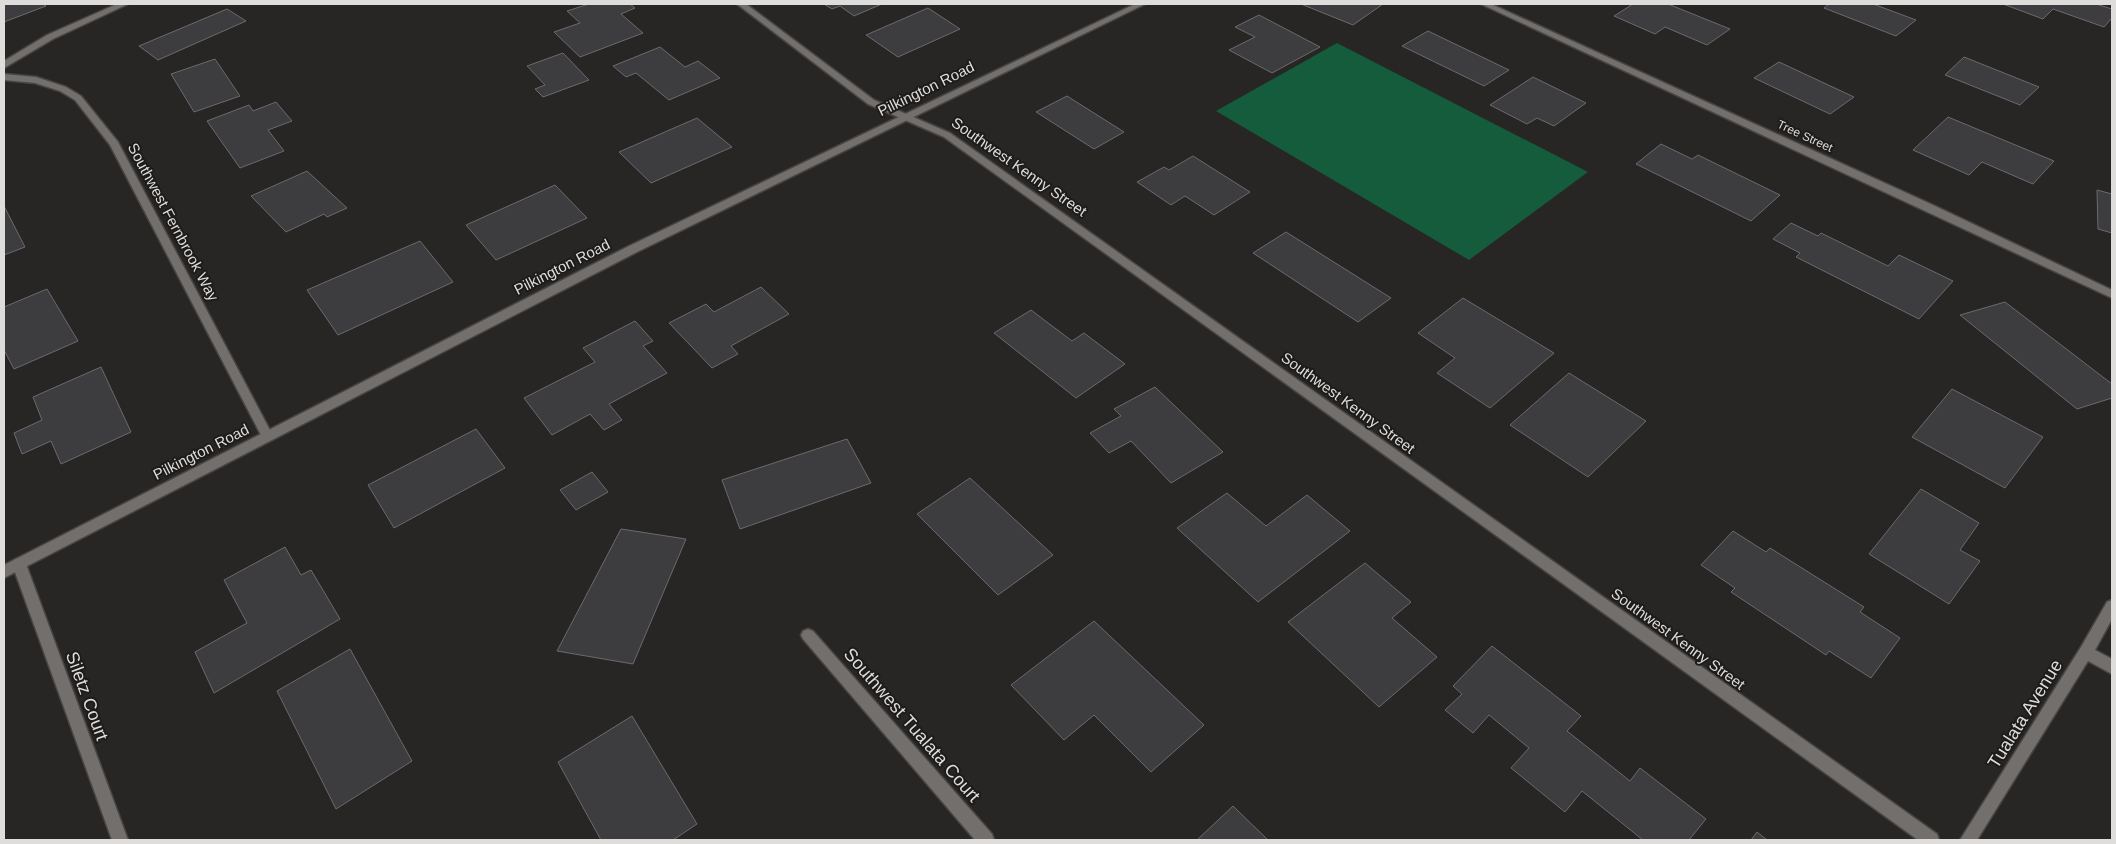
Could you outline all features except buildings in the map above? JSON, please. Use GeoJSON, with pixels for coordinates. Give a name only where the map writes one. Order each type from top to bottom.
{"type":"FeatureCollection","features":[{"type":"Feature","properties":{"kind":"street"},"geometry":{"type":"LineString","coordinates":[[4,65],[50,37],[124,4]]}},
{"type":"Feature","properties":{"kind":"street","name":"Southwest Kenny Street"},"geometry":{"type":"LineString","coordinates":[[741,4],[871,102],[947,135],[1931,840]]}},
{"type":"Feature","properties":{"kind":"street","name":"Pilkington Road"},"geometry":{"type":"LineString","coordinates":[[4,572],[633,249],[1141,4]]}},
{"type":"Feature","properties":{"kind":"street","name":"Tree Street"},"geometry":{"type":"LineString","coordinates":[[1486,4],[1929,207],[2112,294]]}},
{"type":"Feature","properties":{"kind":"street","name":"Southwest Fernbrook Way"},"geometry":{"type":"LineString","coordinates":[[4,77],[36,80],[63,89],[78,98],[115,144],[267,436]]}},
{"type":"Feature","properties":{"kind":"street","name":"Siletz Court"},"geometry":{"type":"LineString","coordinates":[[19,564],[120,840]]}},
{"type":"Feature","properties":{"kind":"street","name":"Tualata Avenue"},"geometry":{"type":"LineString","coordinates":[[1968,840],[2086,652],[2112,606]]}},
{"type":"Feature","properties":{"kind":"street","name":"Southwest Tualata Court"},"geometry":{"type":"LineString","coordinates":[[808,635],[986,840]]}},
{"type":"Feature","properties":{"kind":"street"},"geometry":{"type":"LineString","coordinates":[[2086,652],[2112,667]]}},
{"type":"Feature","properties":{"kind":"green space"},"geometry":{"type":"Polygon","coordinates":[[[1337,43],[1588,172],[1469,260],[1216,111],[1337,43]]]}}]}
